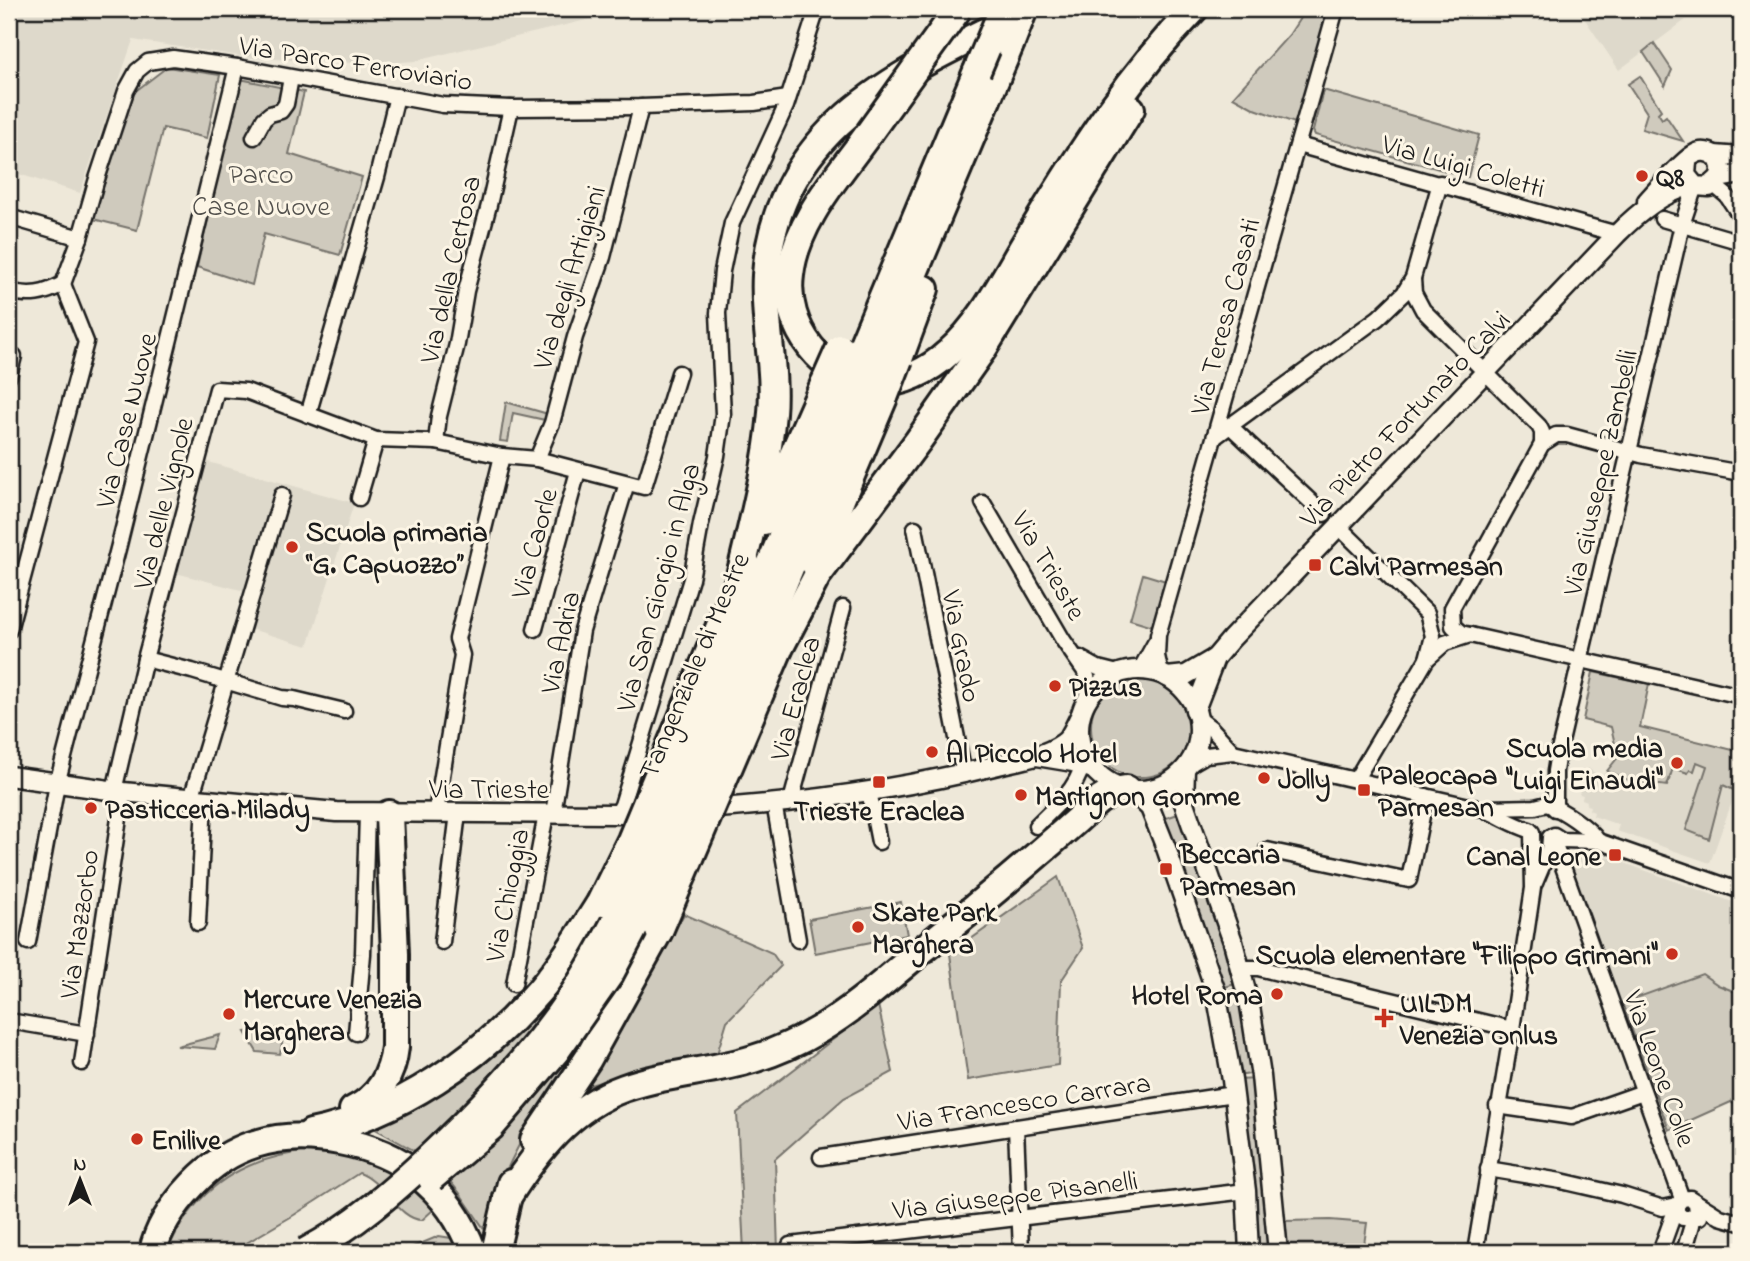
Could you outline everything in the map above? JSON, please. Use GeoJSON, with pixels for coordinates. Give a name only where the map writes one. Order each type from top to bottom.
{"type":"FeatureCollection","features":[{"type":"Feature","properties":{"kind":"highway"},"geometry":{"type":"LineString","coordinates":[[958,9],[820,202],[806,226],[791,267],[789,288],[792,311],[799,331],[818,357],[854,377],[869,382],[886,383],[930,367],[960,342],[993,298],[1036,224],[1107,113],[1139,71],[1194,9]]}},
{"type":"Feature","properties":{"kind":"highway"},"geometry":{"type":"LineString","coordinates":[[739,580],[855,389],[869,354],[881,267],[946,120],[953,109],[968,96],[1003,9]]}},
{"type":"Feature","properties":{"kind":"highway"},"geometry":{"type":"LineString","coordinates":[[495,1252],[507,1198],[521,1160],[588,1059],[659,931],[750,638],[869,354],[950,221],[1002,96],[1008,53],[1024,9]]}},
{"type":"Feature","properties":{"kind":"highway"},"geometry":{"type":"LineString","coordinates":[[750,638],[739,580],[757,505],[773,411],[766,272],[774,232],[788,192],[808,157],[826,134],[868,97],[891,81],[957,45],[1032,9]]}},
{"type":"Feature","properties":{"kind":"highway"},"geometry":{"type":"LineString","coordinates":[[152,1250],[173,1208],[198,1179],[229,1156],[254,1144],[335,1128],[369,1115],[419,1089],[458,1063],[505,1025],[538,991],[600,904],[631,840],[750,638],[817,576],[925,431],[983,349],[1150,78],[1202,9]]}},
{"type":"Feature","properties":{"kind":"highway","name":"Tangenziale di Mestre"},"geometry":{"type":"LineString","coordinates":[[336,1252],[402,1203],[491,1127],[556,1051],[610,974],[668,859],[750,638],[855,389]]}},
{"type":"Feature","properties":{"kind":"highway","name":"Tangenziale di Mestre"},"geometry":{"type":"LineString","coordinates":[[305,1252],[321,1244],[399,1185],[483,1106],[549,1029],[593,963],[629,893],[750,638]]}},
{"type":"Feature","properties":{"kind":"highway"},"geometry":{"type":"LineString","coordinates":[[507,1198],[546,1142],[572,1119],[605,1097],[641,1083],[752,1060],[800,1040],[837,1018],[969,912],[1098,801],[1114,790],[1128,789]]}},
{"type":"Feature","properties":{"kind":"highway"},"geometry":{"type":"LineString","coordinates":[[279,1139],[290,1128],[337,1116],[361,1106],[381,1088],[392,1066],[396,1029],[378,813]]}},
{"type":"Feature","properties":{"kind":"highway"},"geometry":{"type":"LineString","coordinates":[[279,1139],[316,1139],[356,1144],[402,1163],[444,1200],[464,1230],[473,1252]]}},
{"type":"Feature","properties":{"kind":"street","name":"Via San Giorgio in Alga"},"geometry":{"type":"LineString","coordinates":[[617,814],[691,579],[717,456],[723,414],[718,313],[722,271],[732,223],[788,98],[817,9]]}},
{"type":"Feature","properties":{"kind":"street","name":"Via Teresa Casati"},"geometry":{"type":"LineString","coordinates":[[1158,635],[1336,9]]}},
{"type":"Feature","properties":{"kind":"street","name":"Via Parco Ferroviario"},"geometry":{"type":"LineString","coordinates":[[63,284],[126,91],[137,71],[148,62],[173,58],[237,67],[443,105],[511,108],[641,107],[754,103],[788,98]]}},
{"type":"Feature","properties":{"kind":"street","name":"Via Case Nuove"},"geometry":{"type":"LineString","coordinates":[[27,942],[57,783],[136,478],[237,67]]}},
{"type":"Feature","properties":{"kind":"street"},"geometry":{"type":"LineString","coordinates":[[254,137],[264,119],[281,111],[286,104],[291,78]]}},
{"type":"Feature","properties":{"kind":"street"},"geometry":{"type":"LineString","coordinates":[[308,415],[377,177],[397,96]]}},
{"type":"Feature","properties":{"kind":"street","name":"Via degli Artigiani"},"geometry":{"type":"LineString","coordinates":[[537,459],[552,423],[575,337],[603,257],[641,107]]}},
{"type":"Feature","properties":{"kind":"street","name":"Via della Certosa"},"geometry":{"type":"LineString","coordinates":[[436,442],[466,290],[492,194],[511,108]]}},
{"type":"Feature","properties":{"kind":"street","name":"Via Luigi Coletti"},"geometry":{"type":"LineString","coordinates":[[1298,145],[1617,234]]}},
{"type":"Feature","properties":{"kind":"street"},"geometry":{"type":"LineString","coordinates":[[1741,157],[1698,153],[1687,162],[1685,173],[1693,185],[1706,188],[1717,181],[1741,174]]}},
{"type":"Feature","properties":{"kind":"street"},"geometry":{"type":"LineString","coordinates":[[1714,155],[1721,164],[1717,181],[1741,217]]}},
{"type":"Feature","properties":{"kind":"street","name":"Via Pietro Fortunato Calvi"},"geometry":{"type":"LineString","coordinates":[[1164,676],[1186,675],[1215,658],[1272,594],[1331,520],[1483,372],[1634,217],[1661,185],[1687,162]]}},
{"type":"Feature","properties":{"kind":"street"},"geometry":{"type":"LineString","coordinates":[[1216,436],[1378,317],[1404,293],[1413,278],[1440,183]]}},
{"type":"Feature","properties":{"kind":"street","name":"Via Pietro Fortunato Calvi"},"geometry":{"type":"LineString","coordinates":[[1634,217],[1662,197],[1693,185]]}},
{"type":"Feature","properties":{"kind":"street","name":"Via Giuseppe Zambelli"},"geometry":{"type":"LineString","coordinates":[[1557,810],[1556,765],[1693,185]]}},
{"type":"Feature","properties":{"kind":"street"},"geometry":{"type":"LineString","coordinates":[[9,216],[80,238]]}},
{"type":"Feature","properties":{"kind":"street"},"geometry":{"type":"LineString","coordinates":[[1662,219],[1741,242]]}},
{"type":"Feature","properties":{"kind":"street"},"geometry":{"type":"LineString","coordinates":[[1413,278],[1414,293],[1423,310],[1539,426],[1542,444]]}},
{"type":"Feature","properties":{"kind":"street"},"geometry":{"type":"LineString","coordinates":[[9,290],[31,295],[45,293],[63,284],[86,342],[15,584],[9,630]]}},
{"type":"Feature","properties":{"kind":"street"},"geometry":{"type":"LineString","coordinates":[[9,376],[14,356]]}},
{"type":"Feature","properties":{"kind":"street"},"geometry":{"type":"LineString","coordinates":[[627,483],[644,487],[679,373]]}},
{"type":"Feature","properties":{"kind":"street","name":"Via delle Vignole"},"geometry":{"type":"LineString","coordinates":[[118,792],[145,659],[217,389],[246,391],[376,440],[436,442],[502,456],[537,459],[627,483]]}},
{"type":"Feature","properties":{"kind":"street"},"geometry":{"type":"LineString","coordinates":[[1229,425],[1427,613],[1433,636],[1427,659],[1356,779]]}},
{"type":"Feature","properties":{"kind":"street"},"geometry":{"type":"LineString","coordinates":[[1741,473],[1629,452],[1567,435],[1556,435],[1542,444],[1452,608],[1453,626],[1461,633],[1741,696]]}},
{"type":"Feature","properties":{"kind":"street"},"geometry":{"type":"LineString","coordinates":[[359,498],[376,440]]}},
{"type":"Feature","properties":{"kind":"street"},"geometry":{"type":"LineString","coordinates":[[436,813],[462,655],[457,639],[502,456]]}},
{"type":"Feature","properties":{"kind":"street","name":"Via Caorle"},"geometry":{"type":"LineString","coordinates":[[535,629],[578,471]]}},
{"type":"Feature","properties":{"kind":"street","name":"Via Adria"},"geometry":{"type":"LineString","coordinates":[[549,814],[582,631],[627,483]]}},
{"type":"Feature","properties":{"kind":"street"},"geometry":{"type":"LineString","coordinates":[[198,923],[197,800],[225,682],[282,495]]}},
{"type":"Feature","properties":{"kind":"street","name":"Via Trieste"},"geometry":{"type":"LineString","coordinates":[[983,503],[1063,640],[1088,675],[1091,692]]}},
{"type":"Feature","properties":{"kind":"street","name":"Via Grado"},"geometry":{"type":"LineString","coordinates":[[915,528],[964,773]]}},
{"type":"Feature","properties":{"kind":"street","name":"Via Eraclea"},"geometry":{"type":"LineString","coordinates":[[782,802],[843,608]]}},
{"type":"Feature","properties":{"kind":"street"},"geometry":{"type":"LineString","coordinates":[[1427,613],[1439,615],[1452,608]]}},
{"type":"Feature","properties":{"kind":"street"},"geometry":{"type":"LineString","coordinates":[[1140,670],[1158,635]]}},
{"type":"Feature","properties":{"kind":"street"},"geometry":{"type":"LineString","coordinates":[[1158,635],[1157,656],[1164,676]]}},
{"type":"Feature","properties":{"kind":"street"},"geometry":{"type":"LineString","coordinates":[[1427,659],[1446,643],[1470,635]]}},
{"type":"Feature","properties":{"kind":"street","name":"Via Trieste"},"geometry":{"type":"LineString","coordinates":[[1073,653],[1098,668],[1118,673]]}},
{"type":"Feature","properties":{"kind":"street","name":"Via Pietro Fortunato Calvi"},"geometry":{"type":"LineString","coordinates":[[1197,714],[1215,658]]}},
{"type":"Feature","properties":{"kind":"street"},"geometry":{"type":"LineString","coordinates":[[145,659],[282,698],[344,711]]}},
{"type":"Feature","properties":{"kind":"street"},"geometry":{"type":"LineString","coordinates":[[1233,752],[1197,714],[1186,692],[1164,676],[1140,670],[1118,673],[1101,683],[1091,692],[1080,716],[1079,735],[1087,764],[1111,783],[1128,789],[1150,808],[1216,992],[1246,1191],[1249,1252]]}},
{"type":"Feature","properties":{"kind":"street"},"geometry":{"type":"LineString","coordinates":[[1197,714],[1198,740],[1186,767],[1184,803],[1241,968],[1261,1076],[1278,1252]]}},
{"type":"Feature","properties":{"kind":"street","name":"Via Trieste"},"geometry":{"type":"LineString","coordinates":[[9,776],[197,800],[378,813],[617,814],[782,802],[964,773],[1053,749],[1066,741],[1080,716]]}},
{"type":"Feature","properties":{"kind":"street"},"geometry":{"type":"LineString","coordinates":[[1128,789],[1158,787],[1206,755],[1233,752],[1482,808],[1541,837],[1598,841],[1741,891]]}},
{"type":"Feature","properties":{"kind":"street","name":"Via Trieste"},"geometry":{"type":"LineString","coordinates":[[1034,756],[1087,764]]}},
{"type":"Feature","properties":{"kind":"street"},"geometry":{"type":"LineString","coordinates":[[1036,826],[1073,788],[1087,764]]}},
{"type":"Feature","properties":{"kind":"street","name":"Via Giuseppe Zambelli"},"geometry":{"type":"LineString","coordinates":[[1536,806],[1556,765]]}},
{"type":"Feature","properties":{"kind":"street"},"geometry":{"type":"LineString","coordinates":[[869,790],[879,842]]}},
{"type":"Feature","properties":{"kind":"street","name":"Via Mazzorbo"},"geometry":{"type":"LineString","coordinates":[[82,1063],[118,792]]}},
{"type":"Feature","properties":{"kind":"street"},"geometry":{"type":"LineString","coordinates":[[1266,849],[1409,880],[1426,796]]}},
{"type":"Feature","properties":{"kind":"street"},"geometry":{"type":"LineString","coordinates":[[782,802],[798,940]]}},
{"type":"Feature","properties":{"kind":"street"},"geometry":{"type":"LineString","coordinates":[[1482,808],[1547,804],[1574,819],[1593,833],[1598,841]]}},
{"type":"Feature","properties":{"kind":"street"},"geometry":{"type":"LineString","coordinates":[[1475,1252],[1533,888],[1528,818],[1536,806]]}},
{"type":"Feature","properties":{"kind":"street"},"geometry":{"type":"LineString","coordinates":[[1533,888],[1552,836],[1561,824],[1557,810]]}},
{"type":"Feature","properties":{"kind":"street"},"geometry":{"type":"LineString","coordinates":[[356,1033],[378,813]]}},
{"type":"Feature","properties":{"kind":"street"},"geometry":{"type":"LineString","coordinates":[[442,942],[458,813]]}},
{"type":"Feature","properties":{"kind":"street","name":"Via Chioggia"},"geometry":{"type":"LineString","coordinates":[[514,984],[549,814]]}},
{"type":"Feature","properties":{"kind":"street","name":"Via Leone Colle"},"geometry":{"type":"LineString","coordinates":[[1552,836],[1643,1092],[1687,1206]]}},
{"type":"Feature","properties":{"kind":"street"},"geometry":{"type":"LineString","coordinates":[[1241,968],[1258,968],[1512,1029]]}},
{"type":"Feature","properties":{"kind":"street"},"geometry":{"type":"LineString","coordinates":[[9,1021],[86,1034]]}},
{"type":"Feature","properties":{"kind":"street"},"geometry":{"type":"LineString","coordinates":[[1497,1106],[1572,1118],[1643,1092]]}},
{"type":"Feature","properties":{"kind":"street","name":"Via Francesco Carrara"},"geometry":{"type":"LineString","coordinates":[[821,1157],[1233,1094]]}},
{"type":"Feature","properties":{"kind":"street"},"geometry":{"type":"LineString","coordinates":[[1016,1127],[1021,1252]]}},
{"type":"Feature","properties":{"kind":"street"},"geometry":{"type":"LineString","coordinates":[[1488,1169],[1561,1181],[1663,1208],[1687,1206],[1741,1223]]}},
{"type":"Feature","properties":{"kind":"street","name":"Via Giuseppe Pisanelli"},"geometry":{"type":"LineString","coordinates":[[790,1249],[1246,1191]]}},
{"type":"Feature","properties":{"kind":"street"},"geometry":{"type":"LineString","coordinates":[[1660,1252],[1687,1206]]}},
{"type":"Feature","properties":{"kind":"street"},"geometry":{"type":"LineString","coordinates":[[1684,1252],[1692,1225],[1687,1206]]}},
{"type":"Feature","properties":{"kind":"shaded area"},"geometry":{"type":"Polygon","coordinates":[[[9,9],[632,9],[415,61],[375,64],[253,58],[133,40],[80,193],[9,171],[9,9]]]}},
{"type":"Feature","properties":{"kind":"shaded area"},"geometry":{"type":"Polygon","coordinates":[[[1578,9],[1700,9],[1619,70],[1578,9]]]}},
{"type":"Feature","properties":{"kind":"shaded area"},"geometry":{"type":"Polygon","coordinates":[[[205,461],[354,503],[308,646],[247,628],[256,594],[176,573],[205,461]]]}},
{"type":"Feature","properties":{"kind":"shaded area","name":"Scuola media \"Luigi Einaudi\""},"geometry":{"type":"Polygon","coordinates":[[[1593,672],[1649,684],[1640,727],[1741,752],[1739,782],[1710,863],[1617,831],[1619,825],[1593,816],[1594,812],[1586,805],[1587,801],[1582,799],[1583,795],[1579,794],[1588,768],[1601,778],[1618,757],[1611,727],[1583,720],[1593,672]]]}},
{"type":"Feature","properties":{"kind":"shaded area","name":"Scuola elementare \"Filippo Grimani\""},"geometry":{"type":"Polygon","coordinates":[[[1591,851],[1741,905],[1741,1110],[1731,1102],[1669,1130],[1568,859],[1591,851]]]}},
{"type":"Feature","properties":{"kind":"green space"},"geometry":{"type":"Polygon","coordinates":[[[1306,9],[1329,9],[1295,123],[1255,109],[1233,97],[1289,35],[1306,9]]]}},
{"type":"Feature","properties":{"kind":"green space"},"geometry":{"type":"Polygon","coordinates":[[[1654,43],[1672,70],[1665,86],[1643,52],[1654,43]]]}},
{"type":"Feature","properties":{"kind":"green space","name":"Parco Case Nuove"},"geometry":{"type":"Polygon","coordinates":[[[167,67],[220,75],[207,138],[163,128],[137,230],[93,219],[133,93],[167,67]]]}},
{"type":"Feature","properties":{"kind":"green space"},"geometry":{"type":"Polygon","coordinates":[[[1640,76],[1661,110],[1658,113],[1662,119],[1666,116],[1683,141],[1642,129],[1647,113],[1628,84],[1640,76]]]}},
{"type":"Feature","properties":{"kind":"green space","name":"Parco Case Nuove"},"geometry":{"type":"Polygon","coordinates":[[[240,79],[304,92],[289,154],[362,177],[340,255],[264,234],[252,285],[197,267],[240,79]]]}},
{"type":"Feature","properties":{"kind":"green space"},"geometry":{"type":"Polygon","coordinates":[[[1323,90],[1479,135],[1468,177],[1315,135],[1313,131],[1323,90]]]}},
{"type":"Feature","properties":{"kind":"green space"},"geometry":{"type":"Polygon","coordinates":[[[506,402],[548,414],[545,420],[513,413],[508,442],[500,441],[506,402]]]}},
{"type":"Feature","properties":{"kind":"green space"},"geometry":{"type":"Polygon","coordinates":[[[1143,574],[1166,581],[1153,626],[1130,619],[1143,574]]]}},
{"type":"Feature","properties":{"kind":"green space"},"geometry":{"type":"Polygon","coordinates":[[[1593,672],[1649,684],[1640,727],[1741,752],[1741,775],[1736,791],[1723,785],[1709,839],[1686,830],[1707,766],[1697,762],[1694,771],[1690,770],[1688,773],[1673,768],[1667,786],[1631,781],[1607,771],[1618,757],[1611,727],[1583,720],[1593,672]]]}},
{"type":"Feature","properties":{"kind":"green space"},"geometry":{"type":"Polygon","coordinates":[[[1141,677],[1169,685],[1183,699],[1191,727],[1183,755],[1169,769],[1141,777],[1113,769],[1099,755],[1091,727],[1099,699],[1113,685],[1141,677]]]}},
{"type":"Feature","properties":{"kind":"green space"},"geometry":{"type":"Polygon","coordinates":[[[1181,813],[1240,983],[1220,988],[1163,819],[1181,813]]]}},
{"type":"Feature","properties":{"kind":"green space"},"geometry":{"type":"Polygon","coordinates":[[[1058,877],[1083,948],[1061,981],[1058,1065],[968,1080],[950,954],[1058,877]]]}},
{"type":"Feature","properties":{"kind":"green space","name":"Skate Park Marghera"},"geometry":{"type":"Polygon","coordinates":[[[901,902],[907,935],[815,953],[809,919],[901,902]]]}},
{"type":"Feature","properties":{"kind":"green space"},"geometry":{"type":"Polygon","coordinates":[[[684,914],[772,953],[781,966],[727,1021],[717,1054],[641,1070],[587,1086],[684,914]]]}},
{"type":"Feature","properties":{"kind":"green space"},"geometry":{"type":"Polygon","coordinates":[[[568,972],[612,998],[522,1139],[495,1199],[485,1230],[459,1192],[433,1161],[377,1130],[374,1128],[375,1124],[568,972]]]}},
{"type":"Feature","properties":{"kind":"green space"},"geometry":{"type":"Polygon","coordinates":[[[1702,974],[1718,985],[1741,994],[1741,1110],[1731,1102],[1669,1130],[1622,1003],[1702,974]]]}},
{"type":"Feature","properties":{"kind":"green space"},"geometry":{"type":"Polygon","coordinates":[[[1240,988],[1257,1073],[1237,1076],[1223,993],[1240,988]]]}},
{"type":"Feature","properties":{"kind":"green space"},"geometry":{"type":"Polygon","coordinates":[[[878,1005],[893,1072],[844,1098],[775,1159],[778,1252],[744,1252],[737,1113],[878,1005]]]}},
{"type":"Feature","properties":{"kind":"green space"},"geometry":{"type":"Polygon","coordinates":[[[285,1028],[280,1054],[257,1052],[245,1032],[285,1028]]]}},
{"type":"Feature","properties":{"kind":"green space"},"geometry":{"type":"Polygon","coordinates":[[[220,1035],[215,1049],[177,1046],[220,1035]]]}},
{"type":"Feature","properties":{"kind":"green space"},"geometry":{"type":"Polygon","coordinates":[[[1258,1079],[1271,1252],[1254,1252],[1237,1080],[1258,1079]]]}},
{"type":"Feature","properties":{"kind":"green space"},"geometry":{"type":"Polygon","coordinates":[[[313,1151],[348,1156],[380,1168],[408,1185],[434,1209],[422,1220],[414,1218],[398,1207],[368,1177],[359,1173],[231,1252],[167,1252],[178,1229],[192,1210],[224,1179],[265,1160],[313,1151]]]}},
{"type":"Feature","properties":{"kind":"green space"},"geometry":{"type":"Polygon","coordinates":[[[1285,1221],[1367,1223],[1363,1252],[1288,1252],[1285,1221]]]}},
{"type":"Feature","properties":{"kind":"green space"},"geometry":{"type":"Polygon","coordinates":[[[439,1236],[451,1238],[459,1252],[397,1252],[405,1247],[408,1249],[439,1236]]]}},
{"type":"Feature","properties":{"kind":"place","name":"Q8"},"geometry":{"type":"Point","coordinates":[1642,176]}},
{"type":"Feature","properties":{"kind":"place","name":"Scuola primaria “G. Capuozzo”"},"geometry":{"type":"Point","coordinates":[292,547]}},
{"type":"Feature","properties":{"kind":"place","name":"Calvi Parmesan"},"geometry":{"type":"Point","coordinates":[1315,565]}},
{"type":"Feature","properties":{"kind":"place","name":"Pizzus"},"geometry":{"type":"Point","coordinates":[1055,686]}},
{"type":"Feature","properties":{"kind":"place","name":"Al Piccolo Hotel"},"geometry":{"type":"Point","coordinates":[932,752]}},
{"type":"Feature","properties":{"kind":"place","name":"Scuola media \"Luigi Einaudi\""},"geometry":{"type":"Point","coordinates":[1677,763]}},
{"type":"Feature","properties":{"kind":"place","name":"Jolly"},"geometry":{"type":"Point","coordinates":[1264,778]}},
{"type":"Feature","properties":{"kind":"place","name":"Trieste Eraclea"},"geometry":{"type":"Point","coordinates":[879,782]}},
{"type":"Feature","properties":{"kind":"place","name":"Paleocapa Parmesan"},"geometry":{"type":"Point","coordinates":[1364,790]}},
{"type":"Feature","properties":{"kind":"place","name":"Martignon Gomme"},"geometry":{"type":"Point","coordinates":[1021,795]}},
{"type":"Feature","properties":{"kind":"place","name":"Pasticceria Milady"},"geometry":{"type":"Point","coordinates":[91,808]}},
{"type":"Feature","properties":{"kind":"place","name":"Canal Leone"},"geometry":{"type":"Point","coordinates":[1615,855]}},
{"type":"Feature","properties":{"kind":"place","name":"Beccaria Parmesan"},"geometry":{"type":"Point","coordinates":[1166,869]}},
{"type":"Feature","properties":{"kind":"place","name":"Skate Park Marghera"},"geometry":{"type":"Point","coordinates":[858,927]}},
{"type":"Feature","properties":{"kind":"place","name":"Scuola elementare \"Filippo Grimani\""},"geometry":{"type":"Point","coordinates":[1672,954]}},
{"type":"Feature","properties":{"kind":"place","name":"Hotel Roma"},"geometry":{"type":"Point","coordinates":[1277,994]}},
{"type":"Feature","properties":{"kind":"place","name":"Mercure Venezia Marghera"},"geometry":{"type":"Point","coordinates":[229,1014]}},
{"type":"Feature","properties":{"kind":"place","name":"UILDM Venezia Onlus"},"geometry":{"type":"Point","coordinates":[1384,1018]}},
{"type":"Feature","properties":{"kind":"place","name":"Enilive"},"geometry":{"type":"Point","coordinates":[137,1139]}}]}
